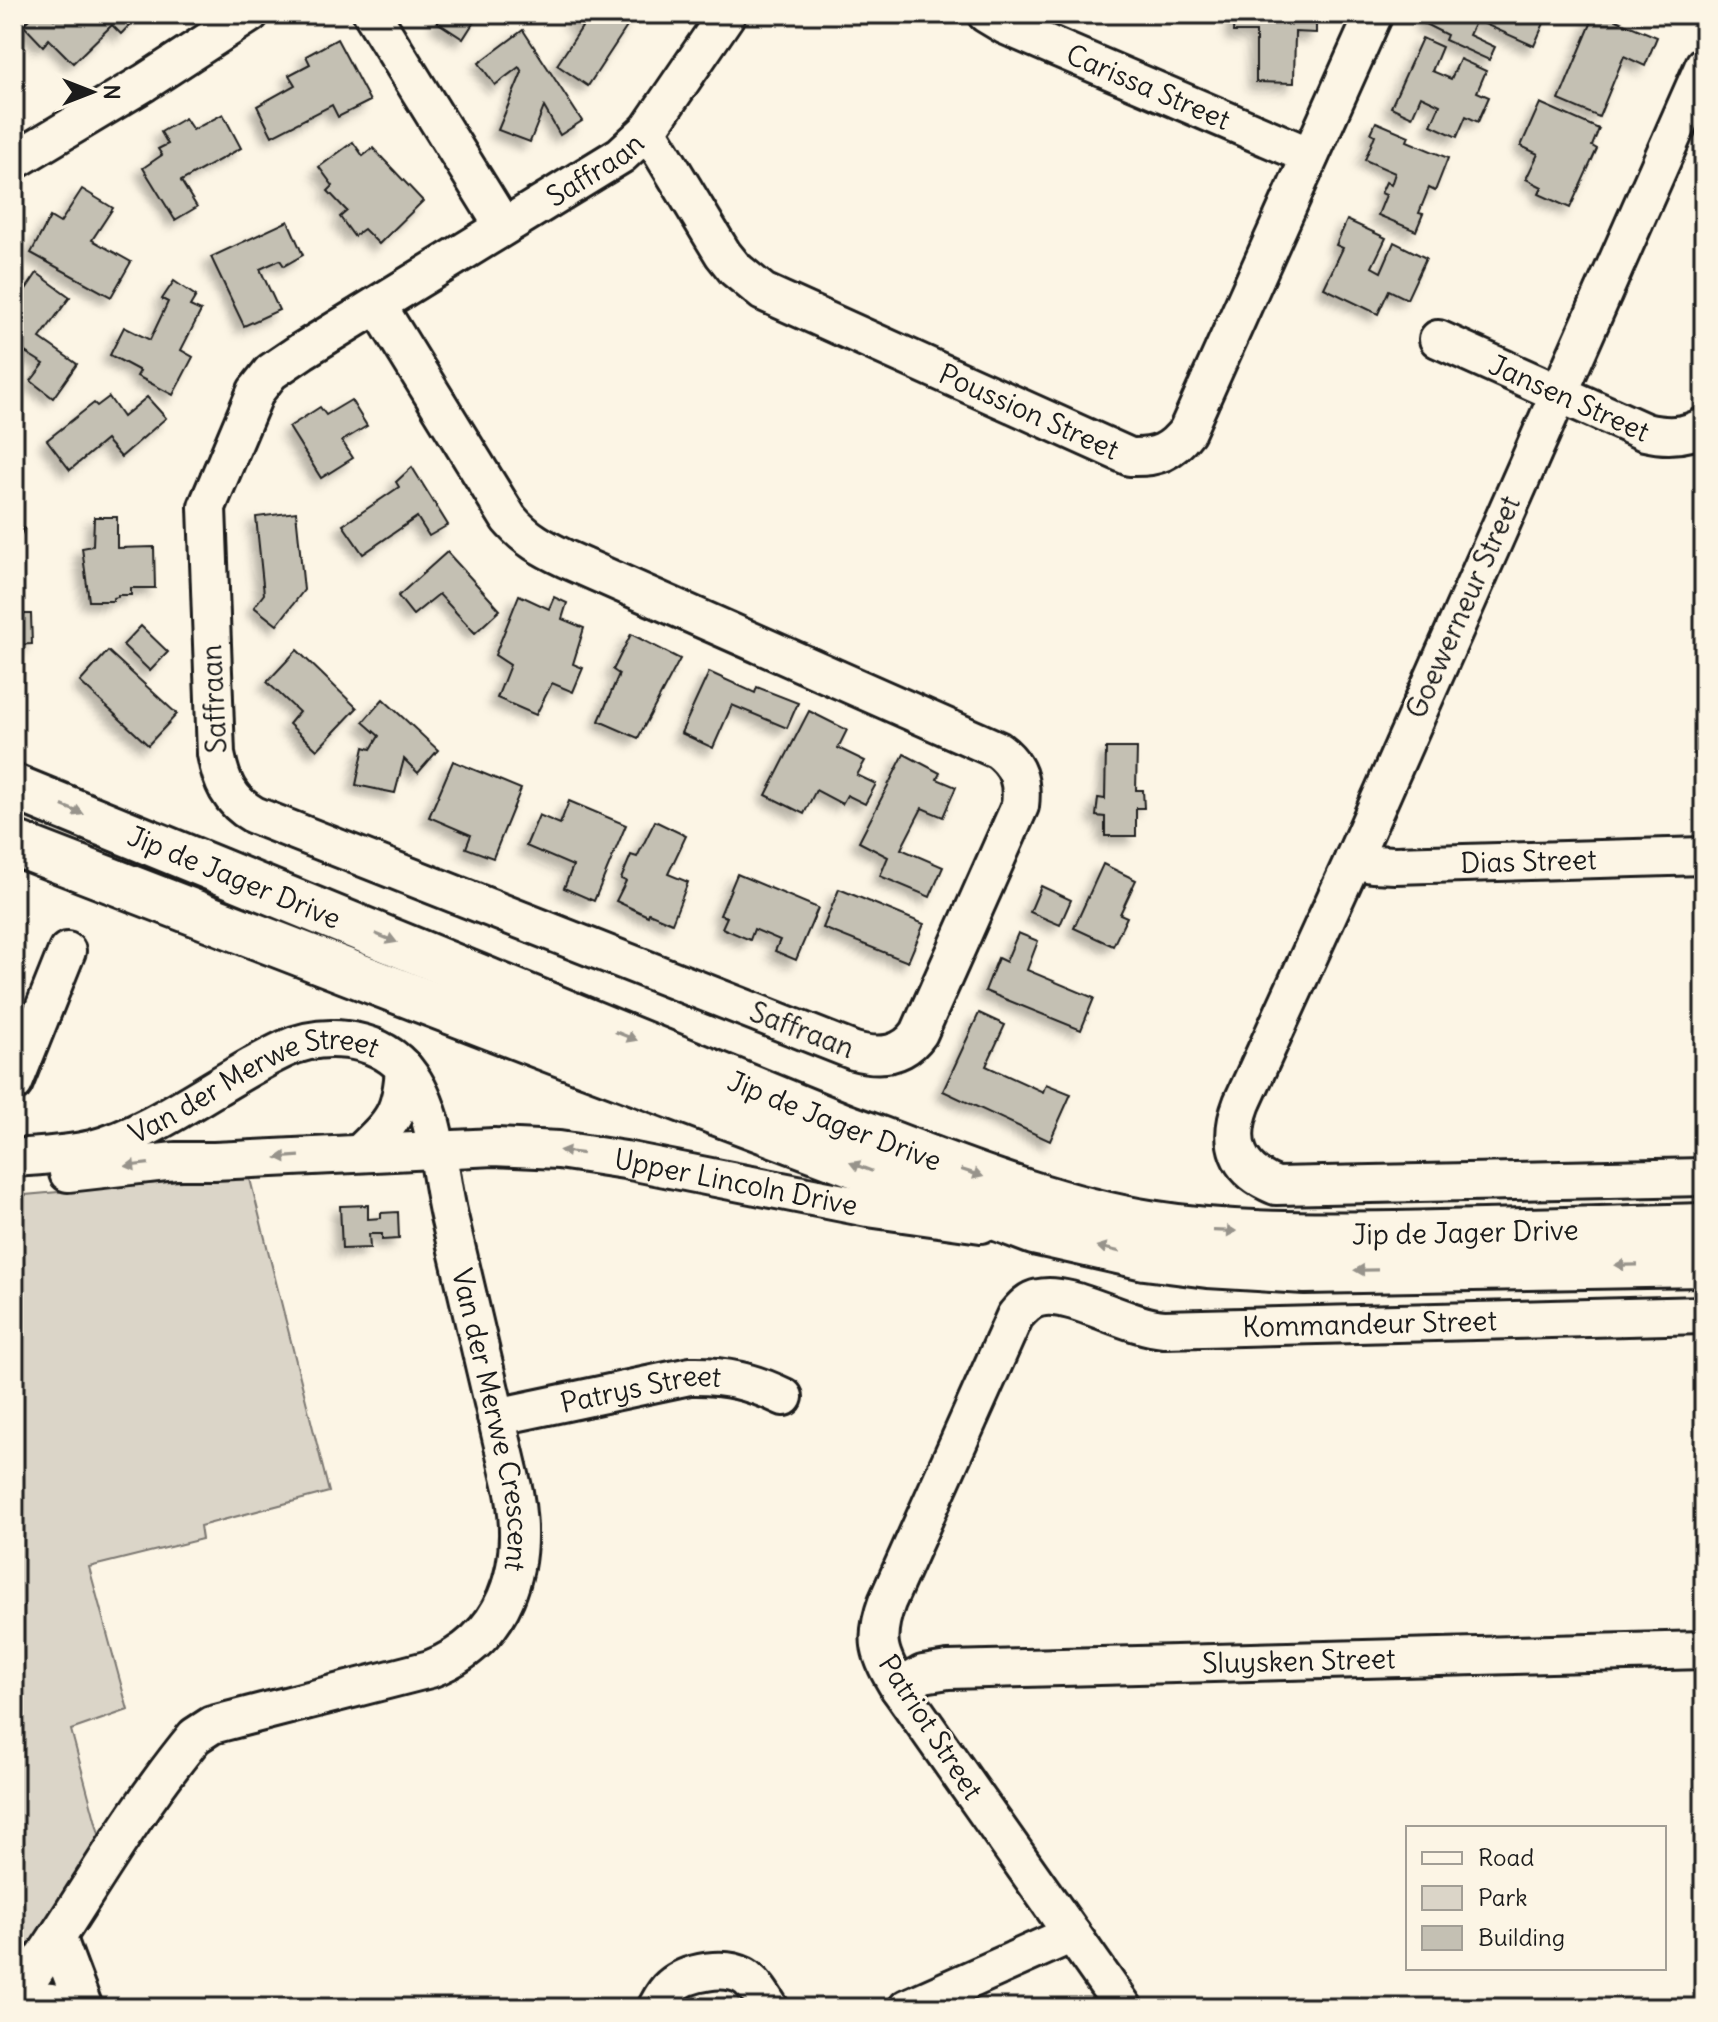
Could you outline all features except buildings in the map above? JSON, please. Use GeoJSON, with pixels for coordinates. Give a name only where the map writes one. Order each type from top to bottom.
{"type":"FeatureCollection","features":[{"type":"Feature","properties":{"kind":"main road","name":"Jip de Jager Drive"},"geometry":{"type":"LineString","coordinates":[[14,787],[844,1126],[966,1171],[1085,1208],[1148,1223],[1210,1230],[1318,1234],[1704,1226]]}},
{"type":"Feature","properties":{"kind":"main road","name":"Jip de Jager Drive"},"geometry":{"type":"LineString","coordinates":[[14,843],[571,1058],[1034,1232],[1145,1257],[1208,1265],[1305,1271],[1704,1264]]}},
{"type":"Feature","properties":{"kind":"street"},"geometry":{"type":"LineString","coordinates":[[14,161],[144,83],[250,14]]}},
{"type":"Feature","properties":{"kind":"street"},"geometry":{"type":"LineString","coordinates":[[372,14],[503,226]]}},
{"type":"Feature","properties":{"kind":"street","name":"Saffraan"},"geometry":{"type":"LineString","coordinates":[[378,306],[509,519],[524,536],[553,553],[998,750],[1015,767],[1021,780],[1020,806],[919,1033],[902,1051],[871,1056],[854,1051],[254,815],[243,809],[229,794],[219,773],[207,507],[256,391],[271,372],[621,155],[648,130],[727,14]]}},
{"type":"Feature","properties":{"kind":"street","name":"Carissa Street"},"geometry":{"type":"LineString","coordinates":[[986,14],[1006,26],[1310,156]]}},
{"type":"Feature","properties":{"kind":"street","name":"Poussion Street"},"geometry":{"type":"LineString","coordinates":[[648,130],[723,254],[735,269],[763,292],[1130,457],[1148,458],[1166,453],[1187,431],[1374,14]]}},
{"type":"Feature","properties":{"kind":"street","name":"Goewerneur Street"},"geometry":{"type":"LineString","coordinates":[[1704,65],[1353,860],[1242,1103],[1235,1126],[1237,1152],[1253,1174],[1276,1186],[1704,1177]]}},
{"type":"Feature","properties":{"kind":"street","name":"Jansen Street"},"geometry":{"type":"LineString","coordinates":[[1438,339],[1645,432],[1665,437],[1704,426]]}},
{"type":"Feature","properties":{"kind":"street","name":"Dias Street"},"geometry":{"type":"LineString","coordinates":[[1353,860],[1395,865],[1704,856]]}},
{"type":"Feature","properties":{"kind":"street"},"geometry":{"type":"LineString","coordinates":[[14,1083],[67,951]]}},
{"type":"Feature","properties":{"kind":"street","name":"Van der Merwe Street"},"geometry":{"type":"LineString","coordinates":[[14,1158],[92,1149],[116,1141],[263,1060],[306,1042],[323,1039],[355,1041],[381,1051],[404,1068],[414,1082],[432,1126],[436,1149]]}},
{"type":"Feature","properties":{"kind":"street"},"geometry":{"type":"LineString","coordinates":[[361,1152],[396,1114],[402,1095],[404,1068]]}},
{"type":"Feature","properties":{"kind":"street","name":"Upper Lincoln Drive"},"geometry":{"type":"LineString","coordinates":[[14,1180],[175,1161],[494,1147],[559,1150],[868,1208],[1034,1232]]}},
{"type":"Feature","properties":{"kind":"street","name":"Van der Merwe Crescent"},"geometry":{"type":"LineString","coordinates":[[15,2000],[58,1939],[116,1842],[195,1736],[212,1725],[430,1669],[459,1656],[485,1631],[507,1595],[518,1555],[518,1513],[436,1149]]}},
{"type":"Feature","properties":{"kind":"street","name":"Kommandeur Street"},"geometry":{"type":"LineString","coordinates":[[1039,1298],[1058,1296],[1129,1323],[1164,1329],[1704,1315]]}},
{"type":"Feature","properties":{"kind":"street","name":"Patriot Street"},"geometry":{"type":"LineString","coordinates":[[1039,1298],[1024,1305],[1015,1316],[882,1616],[878,1633],[879,1650],[899,1688],[1124,2008]]}},
{"type":"Feature","properties":{"kind":"street","name":"Patrys Street"},"geometry":{"type":"LineString","coordinates":[[496,1417],[690,1376],[743,1380],[784,1397]]}},
{"type":"Feature","properties":{"kind":"street","name":"Sluysken Street"},"geometry":{"type":"LineString","coordinates":[[899,1688],[923,1674],[948,1670],[1704,1650]]}},
{"type":"Feature","properties":{"kind":"street"},"geometry":{"type":"LineString","coordinates":[[907,2008],[1072,1934]]}},
{"type":"Feature","properties":{"kind":"street"},"geometry":{"type":"LineString","coordinates":[[58,1939],[84,2008]]}},
{"type":"Feature","properties":{"kind":"street"},"geometry":{"type":"LineString","coordinates":[[656,2008],[667,1988],[683,1979],[703,1973],[733,1972],[746,1977],[770,2008]]}},
{"type":"Feature","properties":{"kind":"street"},"geometry":{"type":"LineString","coordinates":[[15,2000],[36,1999],[62,2008]]}},
{"type":"Feature","properties":{"kind":"green space"},"geometry":{"type":"Polygon","coordinates":[[[249,1175],[329,1492],[200,1526],[202,1539],[89,1567],[128,1710],[71,1730],[103,1849],[14,1979],[14,1196],[249,1175]]]}}]}
